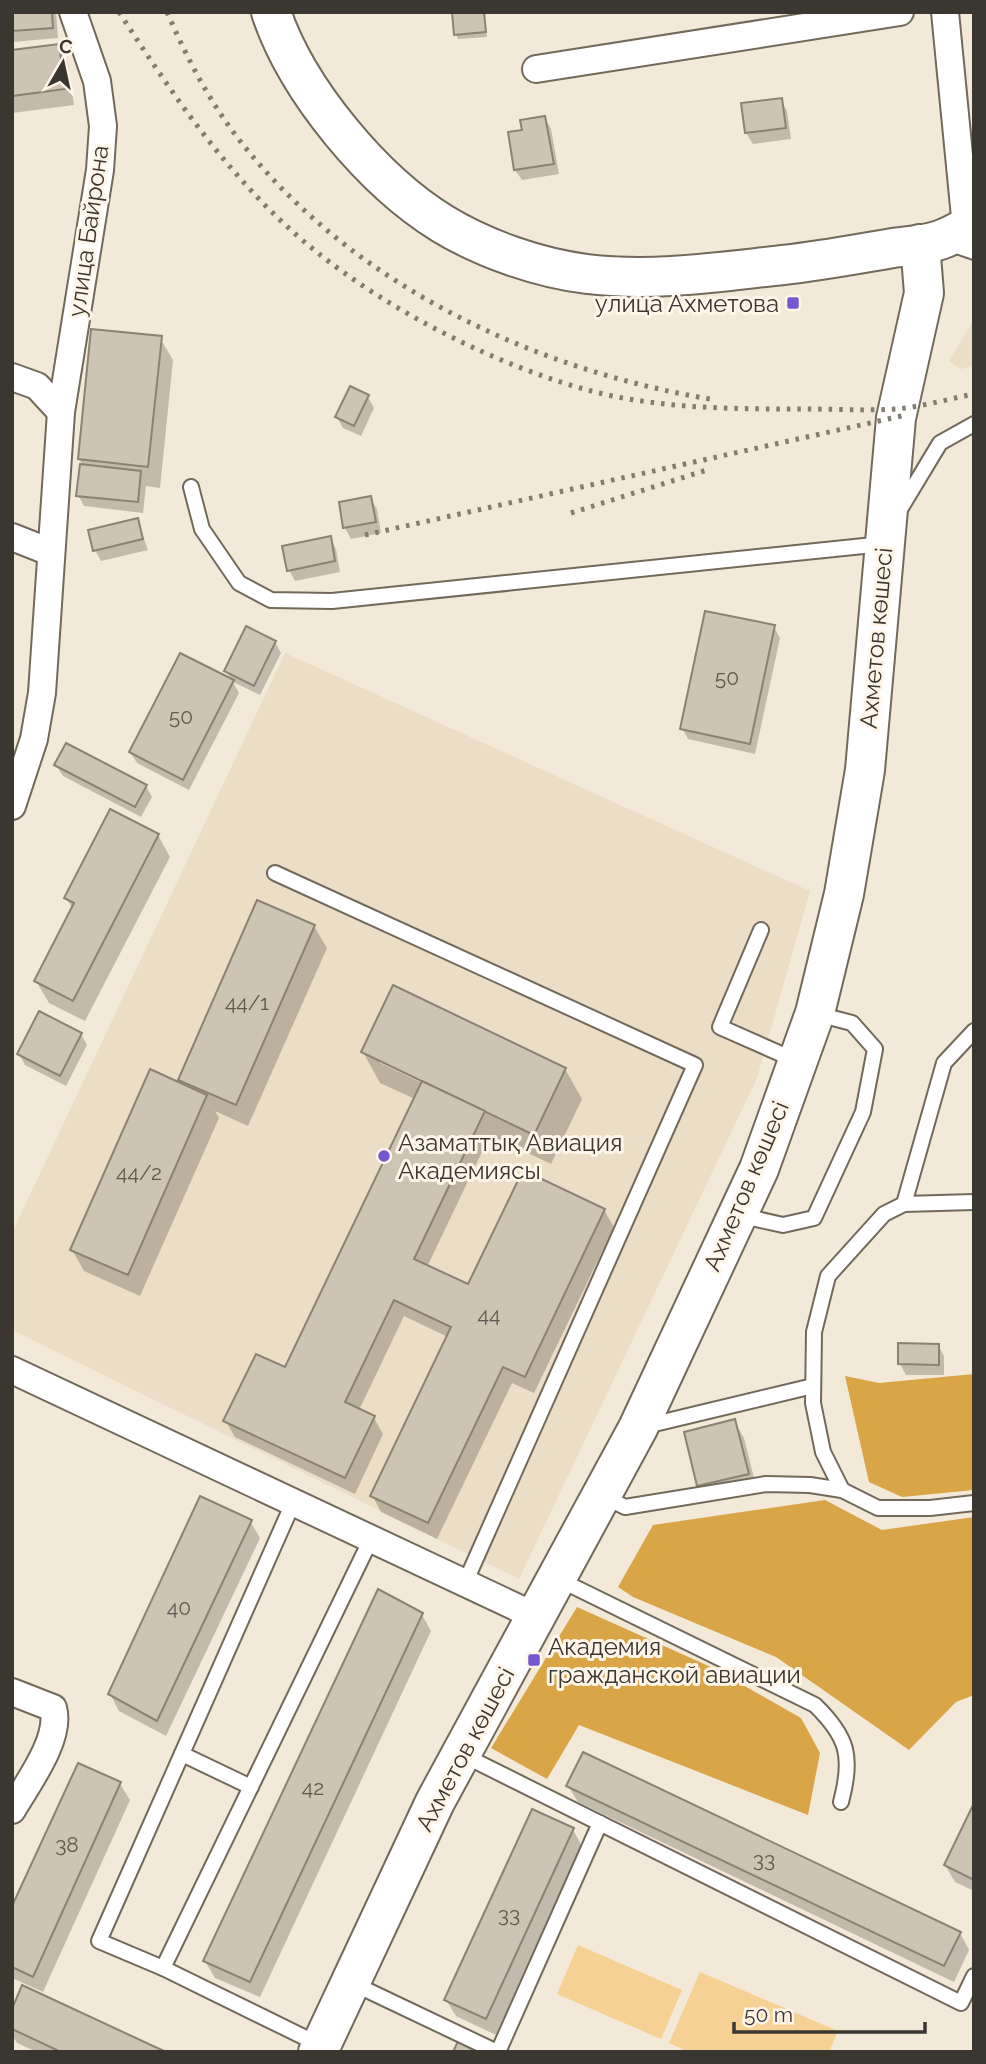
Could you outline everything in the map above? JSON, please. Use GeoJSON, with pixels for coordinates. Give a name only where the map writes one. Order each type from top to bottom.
{"type":"FeatureCollection","features":[{"type":"Feature","properties":{"kind":"street","name":"улица Байрона"},"geometry":{"type":"LineString","coordinates":[[12,806],[20,756],[42,693],[61,412],[100,170],[103,126],[97,82],[73,12]]}},
{"type":"Feature","properties":{"kind":"street"},"geometry":{"type":"LineString","coordinates":[[271,12],[278,32],[301,74],[361,154],[405,195],[443,224],[526,259],[585,274],[675,277],[812,261],[955,237],[944,12]]}},
{"type":"Feature","properties":{"kind":"street"},"geometry":{"type":"LineString","coordinates":[[536,69],[901,12]]}},
{"type":"Feature","properties":{"kind":"street","name":"Ахметов көшесі"},"geometry":{"type":"LineString","coordinates":[[320,2049],[461,1754],[638,1428],[759,1169],[816,1013],[844,894],[865,770],[896,418],[925,293],[955,237]]}},
{"type":"Feature","properties":{"kind":"street"},"geometry":{"type":"LineString","coordinates":[[12,377],[37,386],[61,412]]}},
{"type":"Feature","properties":{"kind":"street"},"geometry":{"type":"LineString","coordinates":[[12,537],[50,552]]}},
{"type":"Feature","properties":{"kind":"street"},"geometry":{"type":"LineString","coordinates":[[12,1370],[535,1616]]}},
{"type":"Feature","properties":{"kind":"street"},"geometry":{"type":"LineString","coordinates":[[12,1692],[53,1709],[57,1720],[53,1736],[12,1810]]}},
{"type":"Feature","properties":{"kind":"lane"},"geometry":{"type":"LineString","coordinates":[[191,487],[202,529],[239,583],[271,600],[332,601],[885,538],[940,443],[974,424]]}},
{"type":"Feature","properties":{"kind":"lane"},"geometry":{"type":"LineString","coordinates":[[275,873],[695,1065],[465,1583]]}},
{"type":"Feature","properties":{"kind":"lane"},"geometry":{"type":"LineString","coordinates":[[761,930],[720,1027],[798,1061]]}},
{"type":"Feature","properties":{"kind":"lane"},"geometry":{"type":"LineString","coordinates":[[737,1215],[783,1226],[814,1218],[863,1112],[874,1049],[852,1023],[816,1013]]}},
{"type":"Feature","properties":{"kind":"lane"},"geometry":{"type":"LineString","coordinates":[[904,1204],[944,1063],[974,1031]]}},
{"type":"Feature","properties":{"kind":"lane"},"geometry":{"type":"LineString","coordinates":[[842,1490],[823,1452],[813,1403],[814,1332],[828,1276],[884,1214],[904,1204],[974,1202]]}},
{"type":"Feature","properties":{"kind":"lane"},"geometry":{"type":"LineString","coordinates":[[638,1428],[813,1386]]}},
{"type":"Feature","properties":{"kind":"lane"},"geometry":{"type":"LineString","coordinates":[[600,1495],[625,1507],[766,1484],[810,1485],[842,1490],[878,1508],[930,1508],[974,1503]]}},
{"type":"Feature","properties":{"kind":"lane"},"geometry":{"type":"LineString","coordinates":[[293,1503],[99,1941],[163,1968],[320,2049]]}},
{"type":"Feature","properties":{"kind":"lane"},"geometry":{"type":"LineString","coordinates":[[163,1968],[371,1539]]}},
{"type":"Feature","properties":{"kind":"lane"},"geometry":{"type":"LineString","coordinates":[[557,1579],[815,1705],[833,1722],[845,1741],[847,1779],[841,1802]]}},
{"type":"Feature","properties":{"kind":"lane"},"geometry":{"type":"LineString","coordinates":[[182,1754],[251,1787]]}},
{"type":"Feature","properties":{"kind":"lane"},"geometry":{"type":"LineString","coordinates":[[461,1754],[961,2003],[974,1976]]}},
{"type":"Feature","properties":{"kind":"lane"},"geometry":{"type":"LineString","coordinates":[[351,1983],[498,2052],[600,1823]]}},
{"type":"Feature","properties":{"kind":"shaded area"},"geometry":{"type":"Polygon","coordinates":[[[974,320],[974,366],[961,369],[949,361],[974,320]]]}},
{"type":"Feature","properties":{"kind":"shaded area","name":"Азаматтық Авиация Академиясы"},"geometry":{"type":"Polygon","coordinates":[[[285,653],[810,891],[757,1078],[519,1579],[12,1330],[12,1233],[285,653]]]}},
{"type":"Feature","properties":{"kind":"shaded area"},"geometry":{"type":"Polygon","coordinates":[[[974,1374],[974,1490],[902,1497],[869,1482],[845,1376],[879,1383],[974,1374]]]}},
{"type":"Feature","properties":{"kind":"shaded area"},"geometry":{"type":"Polygon","coordinates":[[[825,1500],[882,1530],[974,1517],[974,1695],[956,1702],[909,1750],[776,1657],[633,1597],[618,1587],[653,1525],[825,1500]]]}},
{"type":"Feature","properties":{"kind":"shaded area"},"geometry":{"type":"Polygon","coordinates":[[[577,1607],[713,1668],[801,1718],[820,1753],[808,1815],[579,1725],[547,1779],[491,1748],[577,1607]]]}},
{"type":"Feature","properties":{"kind":"shaded area"},"geometry":{"type":"Polygon","coordinates":[[[578,1945],[682,1990],[661,2039],[557,1994],[578,1945]]]}},
{"type":"Feature","properties":{"kind":"shaded area"},"geometry":{"type":"Polygon","coordinates":[[[700,1972],[838,2031],[829,2052],[689,2052],[669,2043],[700,1972]]]}},
{"type":"Feature","properties":{"kind":"building"},"geometry":{"type":"Polygon","coordinates":[[[12,12],[52,12],[53,28],[12,31],[12,12]]]}},
{"type":"Feature","properties":{"kind":"building"},"geometry":{"type":"Polygon","coordinates":[[[452,12],[484,12],[486,32],[454,35],[452,12]]]}},
{"type":"Feature","properties":{"kind":"building"},"geometry":{"type":"Polygon","coordinates":[[[59,44],[65,89],[12,96],[12,50],[59,44]]]}},
{"type":"Feature","properties":{"kind":"building"},"geometry":{"type":"Polygon","coordinates":[[[782,98],[786,128],[745,133],[741,103],[782,98]]]}},
{"type":"Feature","properties":{"kind":"building"},"geometry":{"type":"Polygon","coordinates":[[[545,116],[554,164],[514,170],[508,132],[522,130],[520,120],[545,116]]]}},
{"type":"Feature","properties":{"kind":"building"},"geometry":{"type":"Polygon","coordinates":[[[91,329],[162,336],[148,467],[78,459],[91,329]]]}},
{"type":"Feature","properties":{"kind":"building"},"geometry":{"type":"Polygon","coordinates":[[[350,386],[369,395],[354,426],[335,417],[350,386]]]}},
{"type":"Feature","properties":{"kind":"building"},"geometry":{"type":"Polygon","coordinates":[[[80,464],[141,471],[138,502],[76,496],[80,464]]]}},
{"type":"Feature","properties":{"kind":"building"},"geometry":{"type":"Polygon","coordinates":[[[371,496],[376,522],[343,528],[339,502],[371,496]]]}},
{"type":"Feature","properties":{"kind":"building"},"geometry":{"type":"Polygon","coordinates":[[[138,518],[143,539],[93,551],[88,530],[138,518]]]}},
{"type":"Feature","properties":{"kind":"building"},"geometry":{"type":"Polygon","coordinates":[[[331,536],[335,561],[287,571],[282,546],[331,536]]]}},
{"type":"Feature","properties":{"kind":"building"},"geometry":{"type":"Polygon","coordinates":[[[705,611],[775,625],[750,744],[680,729],[705,611]]]}},
{"type":"Feature","properties":{"kind":"building"},"geometry":{"type":"Polygon","coordinates":[[[246,626],[276,641],[254,686],[224,671],[246,626]]]}},
{"type":"Feature","properties":{"kind":"building"},"geometry":{"type":"Polygon","coordinates":[[[180,653],[234,680],[183,780],[129,752],[180,653]]]}},
{"type":"Feature","properties":{"kind":"building"},"geometry":{"type":"Polygon","coordinates":[[[66,743],[147,785],[135,807],[54,765],[66,743]]]}},
{"type":"Feature","properties":{"kind":"building"},"geometry":{"type":"Polygon","coordinates":[[[110,809],[159,834],[73,1001],[34,981],[74,903],[64,898],[110,809]]]}},
{"type":"Feature","properties":{"kind":"building"},"geometry":{"type":"Polygon","coordinates":[[[257,900],[315,925],[236,1105],[178,1080],[257,900]]]}},
{"type":"Feature","properties":{"kind":"building"},"geometry":{"type":"Polygon","coordinates":[[[393,985],[566,1068],[534,1135],[361,1052],[393,985]]]}},
{"type":"Feature","properties":{"kind":"building"},"geometry":{"type":"Polygon","coordinates":[[[39,1011],[82,1033],[60,1076],[17,1054],[39,1011]]]}},
{"type":"Feature","properties":{"kind":"building"},"geometry":{"type":"Polygon","coordinates":[[[150,1069],[207,1095],[128,1275],[70,1250],[150,1069]]]}},
{"type":"Feature","properties":{"kind":"building"},"geometry":{"type":"Polygon","coordinates":[[[422,1081],[485,1111],[414,1259],[468,1284],[523,1170],[605,1209],[525,1377],[503,1367],[428,1523],[370,1496],[451,1327],[394,1300],[345,1402],[375,1416],[345,1478],[223,1421],[256,1354],[285,1367],[422,1081]]]}},
{"type":"Feature","properties":{"kind":"building"},"geometry":{"type":"Polygon","coordinates":[[[898,1343],[939,1344],[939,1365],[898,1364],[898,1343]]]}},
{"type":"Feature","properties":{"kind":"building"},"geometry":{"type":"Polygon","coordinates":[[[735,1419],[749,1474],[697,1486],[684,1432],[735,1419]]]}},
{"type":"Feature","properties":{"kind":"building"},"geometry":{"type":"Polygon","coordinates":[[[200,1496],[252,1520],[157,1721],[108,1694],[200,1496]]]}},
{"type":"Feature","properties":{"kind":"building"},"geometry":{"type":"Polygon","coordinates":[[[378,1589],[423,1613],[250,1982],[203,1961],[378,1589]]]}},
{"type":"Feature","properties":{"kind":"building"},"geometry":{"type":"Polygon","coordinates":[[[583,1752],[961,1932],[944,1966],[566,1786],[583,1752]]]}},
{"type":"Feature","properties":{"kind":"building"},"geometry":{"type":"Polygon","coordinates":[[[78,1763],[121,1782],[33,1977],[12,1967],[12,1906],[78,1763]]]}},
{"type":"Feature","properties":{"kind":"building"},"geometry":{"type":"Polygon","coordinates":[[[974,1803],[974,1880],[944,1865],[974,1803]]]}},
{"type":"Feature","properties":{"kind":"building"},"geometry":{"type":"Polygon","coordinates":[[[532,1809],[574,1828],[486,2019],[444,2000],[532,1809]]]}},
{"type":"Feature","properties":{"kind":"building"},"geometry":{"type":"Polygon","coordinates":[[[22,1985],[166,2052],[61,2052],[12,2029],[12,2009],[22,1985]]]}},
{"type":"Feature","properties":{"kind":"building"},"geometry":{"type":"Polygon","coordinates":[[[459,2039],[486,2052],[453,2052],[459,2039]]]}},
{"type":"Feature","properties":{"kind":"railway"},"geometry":{"type":"LineString","coordinates":[[119,12],[161,76],[207,138],[231,168],[284,224],[343,272],[376,294],[447,335],[484,352],[521,368],[595,392],[673,405],[753,409],[885,410],[915,407],[974,394]]}},
{"type":"Feature","properties":{"kind":"railway"},"geometry":{"type":"LineString","coordinates":[[167,12],[198,77],[237,137],[283,190],[334,236],[391,278],[451,313],[515,343],[581,367],[648,386],[716,400]]}},
{"type":"Feature","properties":{"kind":"railway"},"geometry":{"type":"LineString","coordinates":[[365,535],[906,415]]}},
{"type":"Feature","properties":{"kind":"railway"},"geometry":{"type":"LineString","coordinates":[[571,513],[710,469]]}},
{"type":"Feature","properties":{"kind":"place","name":"улица Ахметова"},"geometry":{"type":"Point","coordinates":[793,303]}},
{"type":"Feature","properties":{"kind":"place","name":"Азаматтық Авиация Академиясы"},"geometry":{"type":"Point","coordinates":[384,1156]}},
{"type":"Feature","properties":{"kind":"place","name":"Академия гражданской авиации"},"geometry":{"type":"Point","coordinates":[534,1660]}}]}
